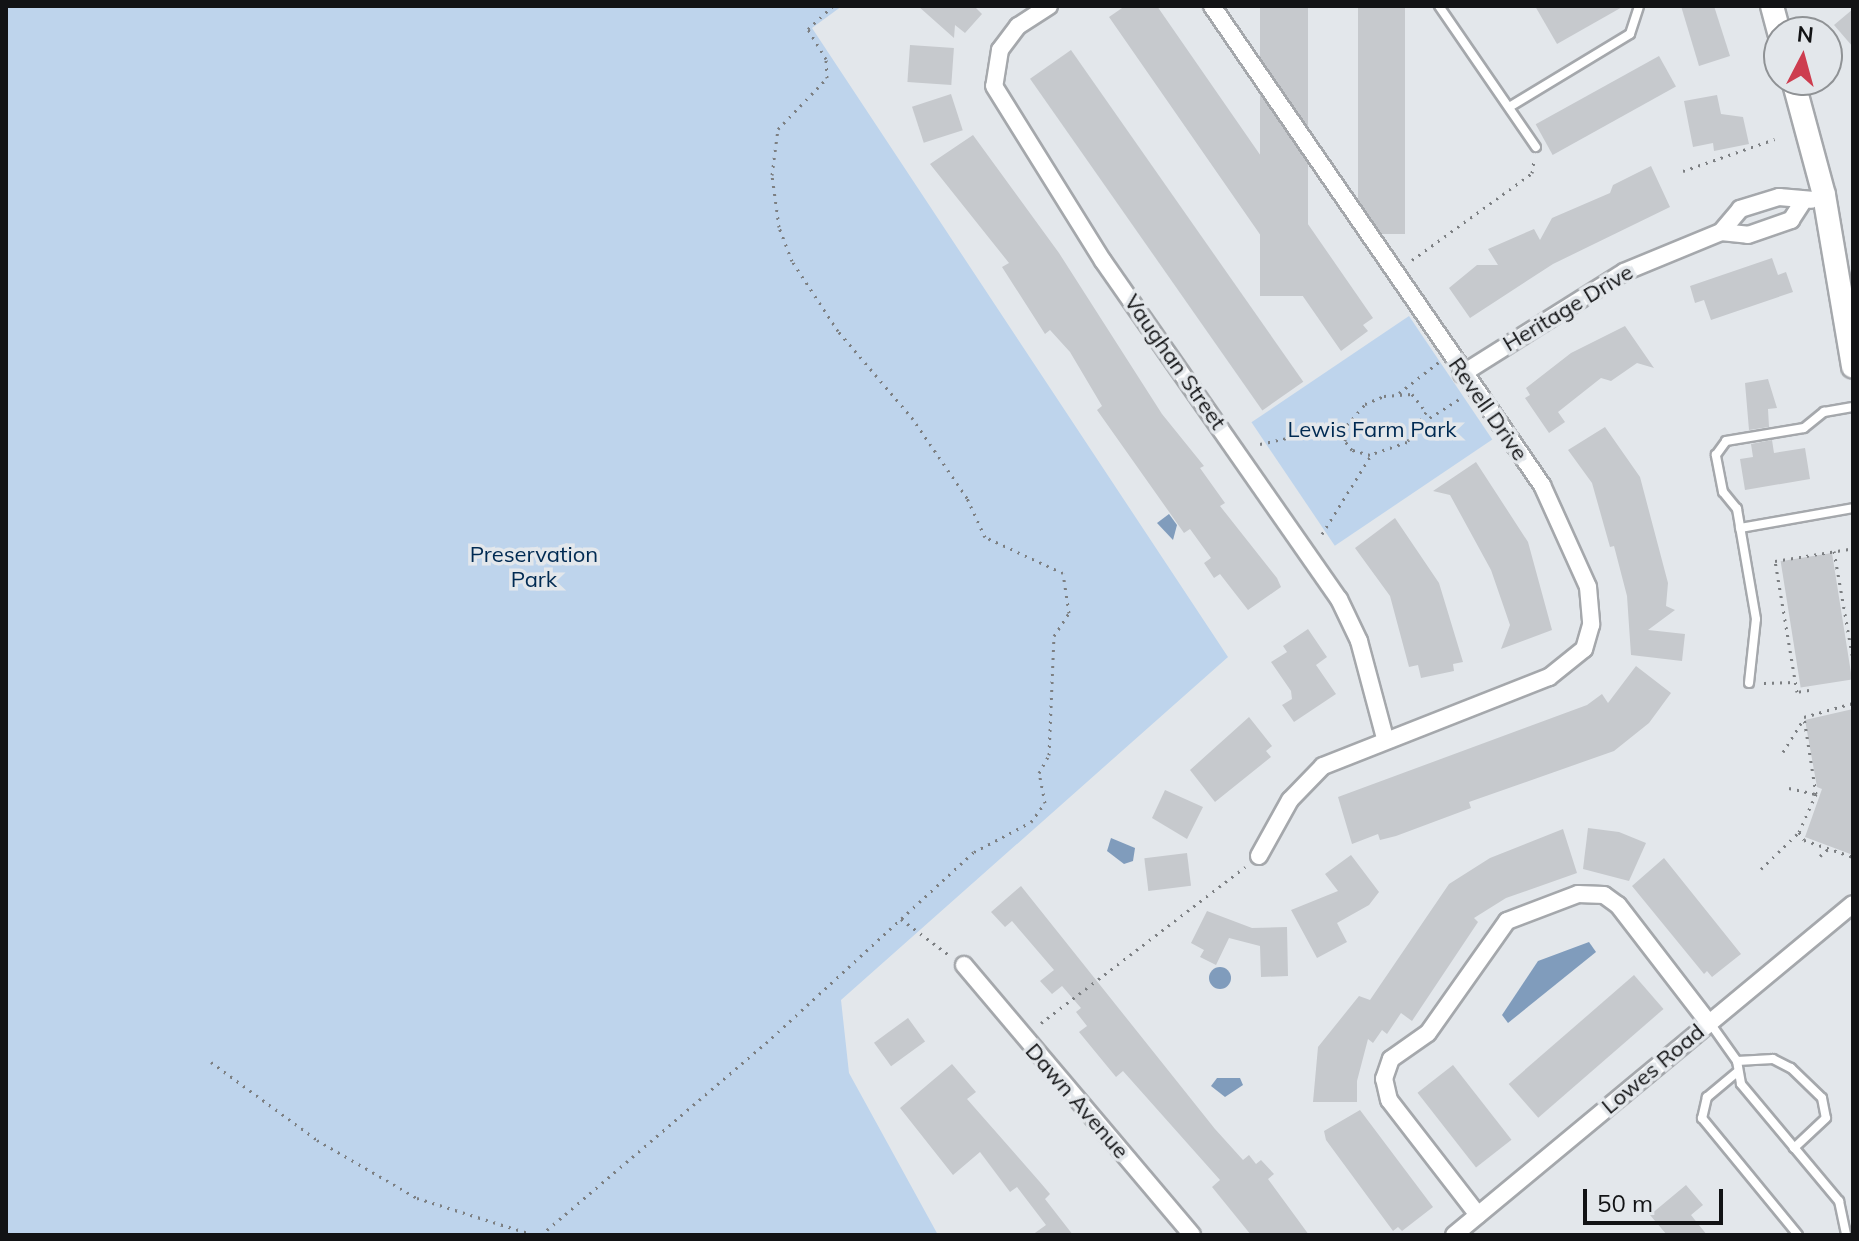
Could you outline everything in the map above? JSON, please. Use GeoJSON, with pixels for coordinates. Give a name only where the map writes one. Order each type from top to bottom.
{"type":"FeatureCollection","features":[{"type":"Feature","properties":{"kind":"main road"},"geometry":{"type":"LineString","coordinates":[[1797,96],[1824,195],[1853,367]]}},
{"type":"Feature","properties":{"kind":"street","name":"Vaughan Street"},"geometry":{"type":"LineString","coordinates":[[1049,6],[1018,26],[1000,50],[994,86],[1103,261],[1339,599],[1359,641],[1385,738]]}},
{"type":"Feature","properties":{"kind":"street","name":"Revell Drive"},"geometry":{"type":"LineString","coordinates":[[1212,6],[1462,374],[1542,485],[1588,587],[1591,625],[1584,649],[1549,677],[1385,738],[1323,766],[1290,800],[1259,856]]}},
{"type":"Feature","properties":{"kind":"street","name":"Heritage Drive"},"geometry":{"type":"LineString","coordinates":[[1462,374],[1624,272],[1721,232],[1740,209],[1779,197],[1802,203],[1824,195]]}},
{"type":"Feature","properties":{"kind":"street","name":"Heritage Drive"},"geometry":{"type":"LineString","coordinates":[[1721,232],[1748,235],[1791,220],[1802,203]]}},
{"type":"Feature","properties":{"kind":"street"},"geometry":{"type":"LineString","coordinates":[[1478,1215],[1389,1100],[1384,1079],[1391,1059],[1428,1033],[1507,921],[1578,894],[1604,895],[1618,905],[1709,1023]]}},
{"type":"Feature","properties":{"kind":"street","name":"Lowes Road"},"geometry":{"type":"LineString","coordinates":[[1454,1235],[1853,904]]}},
{"type":"Feature","properties":{"kind":"street","name":"Dawn Avenue"},"geometry":{"type":"LineString","coordinates":[[964,965],[1192,1235]]}},
{"type":"Feature","properties":{"kind":"lane"},"geometry":{"type":"LineString","coordinates":[[1439,6],[1511,106],[1536,147]]}},
{"type":"Feature","properties":{"kind":"lane"},"geometry":{"type":"LineString","coordinates":[[1511,106],[1630,34],[1639,6]]}},
{"type":"Feature","properties":{"kind":"lane"},"geometry":{"type":"LineString","coordinates":[[1749,683],[1756,619],[1737,509],[1723,492],[1716,455],[1726,441],[1804,428],[1824,412],[1853,407]]}},
{"type":"Feature","properties":{"kind":"lane"},"geometry":{"type":"LineString","coordinates":[[1740,528],[1853,508]]}},
{"type":"Feature","properties":{"kind":"lane"},"geometry":{"type":"LineString","coordinates":[[1709,1023],[1737,1061],[1736,1073],[1839,1201],[1846,1235]]}},
{"type":"Feature","properties":{"kind":"lane"},"geometry":{"type":"LineString","coordinates":[[1737,1061],[1773,1059],[1791,1068],[1822,1098],[1826,1118],[1794,1148]]}},
{"type":"Feature","properties":{"kind":"lane"},"geometry":{"type":"LineString","coordinates":[[1736,1073],[1707,1097],[1702,1118],[1798,1235]]}},
{"type":"Feature","properties":{"kind":"path"},"geometry":{"type":"LineString","coordinates":[[541,1235],[766,1043],[974,852],[1041,812],[1045,803],[1039,773],[1049,755],[1054,636],[1070,605],[1058,567],[985,537],[967,498],[913,419],[844,338],[785,247],[772,175],[777,136],[784,120],[827,78],[826,59],[808,29],[826,9],[833,6]]}},
{"type":"Feature","properties":{"kind":"path"},"geometry":{"type":"LineString","coordinates":[[1683,171],[1775,139]]}},
{"type":"Feature","properties":{"kind":"path"},"geometry":{"type":"LineString","coordinates":[[1412,260],[1532,173],[1536,147]]}},
{"type":"Feature","properties":{"kind":"path"},"geometry":{"type":"LineString","coordinates":[[1450,355],[1399,393],[1365,404],[1347,425],[1345,441],[1352,450],[1370,455],[1407,442],[1421,423],[1474,389]]}},
{"type":"Feature","properties":{"kind":"path"},"geometry":{"type":"LineString","coordinates":[[1399,393],[1422,403],[1421,423]]}},
{"type":"Feature","properties":{"kind":"path"},"geometry":{"type":"LineString","coordinates":[[1260,444],[1347,425]]}},
{"type":"Feature","properties":{"kind":"path"},"geometry":{"type":"LineString","coordinates":[[1322,534],[1370,455]]}},
{"type":"Feature","properties":{"kind":"path"},"geometry":{"type":"LineString","coordinates":[[1809,690],[1797,692],[1775,561],[1849,549]]}},
{"type":"Feature","properties":{"kind":"path"},"geometry":{"type":"LineString","coordinates":[[1834,551],[1853,660]]}},
{"type":"Feature","properties":{"kind":"path"},"geometry":{"type":"LineString","coordinates":[[1846,616],[1853,615]]}},
{"type":"Feature","properties":{"kind":"path"},"geometry":{"type":"LineString","coordinates":[[1777,682],[1796,682]]}},
{"type":"Feature","properties":{"kind":"path"},"geometry":{"type":"LineString","coordinates":[[1783,752],[1803,719],[1853,703]]}},
{"type":"Feature","properties":{"kind":"path"},"geometry":{"type":"LineString","coordinates":[[1761,869],[1799,832],[1816,794],[1803,719]]}},
{"type":"Feature","properties":{"kind":"path"},"geometry":{"type":"LineString","coordinates":[[1789,788],[1816,794]]}},
{"type":"Feature","properties":{"kind":"path"},"geometry":{"type":"LineString","coordinates":[[1799,832],[1804,840],[1853,857]]}},
{"type":"Feature","properties":{"kind":"path"},"geometry":{"type":"LineString","coordinates":[[1820,856],[1828,849]]}},
{"type":"Feature","properties":{"kind":"path"},"geometry":{"type":"LineString","coordinates":[[1041,1023],[1259,856]]}},
{"type":"Feature","properties":{"kind":"path"},"geometry":{"type":"LineString","coordinates":[[901,919],[964,965]]}},
{"type":"Feature","properties":{"kind":"path"},"geometry":{"type":"LineString","coordinates":[[211,1062],[317,1140],[417,1198],[534,1235]]}},
{"type":"Feature","properties":{"kind":"green space","name":"Preservation Park"},"geometry":{"type":"Polygon","coordinates":[[[6,6],[842,6],[812,28],[1228,657],[841,1000],[849,1073],[938,1235],[6,1235],[6,6]]]}},
{"type":"Feature","properties":{"kind":"green space","name":"Lewis Farm Park"},"geometry":{"type":"Polygon","coordinates":[[[1409,316],[1492,440],[1335,546],[1251,422],[1409,316]]]}},
{"type":"Feature","properties":{"kind":"shaded area"},"geometry":{"type":"Polygon","coordinates":[[[1169,514],[1177,525],[1173,540],[1157,523],[1169,514]]]}},
{"type":"Feature","properties":{"kind":"shaded area"},"geometry":{"type":"Polygon","coordinates":[[[1111,838],[1135,848],[1133,861],[1124,864],[1107,851],[1111,838]]]}},
{"type":"Feature","properties":{"kind":"shaded area"},"geometry":{"type":"Polygon","coordinates":[[[1589,942],[1596,952],[1508,1023],[1502,1015],[1538,961],[1589,942]]]}},
{"type":"Feature","properties":{"kind":"shaded area"},"geometry":{"type":"Polygon","coordinates":[[[1220,967],[1231,978],[1220,989],[1209,978],[1220,967]]]}},
{"type":"Feature","properties":{"kind":"shaded area"},"geometry":{"type":"Polygon","coordinates":[[[1217,1078],[1240,1078],[1243,1085],[1225,1097],[1211,1086],[1217,1078]]]}},
{"type":"Feature","properties":{"kind":"building"},"geometry":{"type":"Polygon","coordinates":[[[918,6],[974,6],[982,14],[965,33],[955,25],[954,38],[918,6]]]}},
{"type":"Feature","properties":{"kind":"building"},"geometry":{"type":"Polygon","coordinates":[[[1125,6],[1157,6],[1373,318],[1363,325],[1368,331],[1341,351],[1109,17],[1125,6]]]}},
{"type":"Feature","properties":{"kind":"building"},"geometry":{"type":"Polygon","coordinates":[[[1260,6],[1308,6],[1308,296],[1260,296],[1260,6]]]}},
{"type":"Feature","properties":{"kind":"building"},"geometry":{"type":"Polygon","coordinates":[[[1358,6],[1405,6],[1405,234],[1358,234],[1358,6]]]}},
{"type":"Feature","properties":{"kind":"building"},"geometry":{"type":"Polygon","coordinates":[[[1535,6],[1624,6],[1557,44],[1535,6]]]}},
{"type":"Feature","properties":{"kind":"building"},"geometry":{"type":"Polygon","coordinates":[[[1681,6],[1714,6],[1730,56],[1699,66],[1681,6]]]}},
{"type":"Feature","properties":{"kind":"building"},"geometry":{"type":"Polygon","coordinates":[[[1853,9],[1853,47],[1843,35],[1843,17],[1853,9]]]}},
{"type":"Feature","properties":{"kind":"building"},"geometry":{"type":"Polygon","coordinates":[[[910,45],[954,48],[951,85],[907,82],[910,45]]]}},
{"type":"Feature","properties":{"kind":"building"},"geometry":{"type":"Polygon","coordinates":[[[1071,50],[1303,382],[1262,410],[1030,79],[1071,50]]]}},
{"type":"Feature","properties":{"kind":"building"},"geometry":{"type":"Polygon","coordinates":[[[1659,56],[1676,87],[1553,155],[1536,124],[1659,56]]]}},
{"type":"Feature","properties":{"kind":"building"},"geometry":{"type":"Polygon","coordinates":[[[951,94],[963,130],[924,143],[912,107],[951,94]]]}},
{"type":"Feature","properties":{"kind":"building"},"geometry":{"type":"Polygon","coordinates":[[[1717,95],[1721,114],[1743,117],[1749,144],[1714,151],[1713,143],[1693,147],[1684,101],[1717,95]]]}},
{"type":"Feature","properties":{"kind":"building"},"geometry":{"type":"Polygon","coordinates":[[[973,135],[1059,253],[1162,414],[1204,466],[1200,468],[1225,503],[1220,506],[1277,578],[1281,587],[1248,610],[1220,574],[1214,578],[1204,563],[1211,558],[1190,529],[1184,533],[1097,410],[1102,406],[1070,352],[1050,330],[1045,334],[1002,267],[1009,263],[930,164],[973,135]]]}},
{"type":"Feature","properties":{"kind":"building"},"geometry":{"type":"Polygon","coordinates":[[[1651,166],[1670,207],[1553,264],[1470,318],[1449,288],[1477,265],[1498,265],[1488,249],[1534,229],[1540,240],[1552,218],[1610,193],[1613,185],[1651,166]]]}},
{"type":"Feature","properties":{"kind":"building"},"geometry":{"type":"Polygon","coordinates":[[[1772,258],[1778,275],[1786,272],[1793,292],[1711,320],[1704,300],[1695,303],[1690,286],[1772,258]]]}},
{"type":"Feature","properties":{"kind":"building"},"geometry":{"type":"Polygon","coordinates":[[[1625,326],[1654,368],[1637,363],[1611,381],[1601,378],[1558,412],[1565,422],[1549,433],[1525,398],[1530,395],[1526,388],[1571,353],[1625,326]]]}},
{"type":"Feature","properties":{"kind":"building"},"geometry":{"type":"Polygon","coordinates":[[[1768,379],[1777,408],[1768,409],[1769,427],[1749,430],[1745,383],[1768,379]]]}},
{"type":"Feature","properties":{"kind":"building"},"geometry":{"type":"Polygon","coordinates":[[[1605,427],[1640,477],[1668,583],[1666,606],[1675,610],[1648,630],[1685,634],[1682,661],[1631,655],[1627,596],[1614,546],[1610,547],[1592,483],[1568,450],[1605,427]]]}},
{"type":"Feature","properties":{"kind":"building"},"geometry":{"type":"Polygon","coordinates":[[[1772,440],[1774,453],[1805,448],[1810,479],[1745,490],[1740,459],[1753,457],[1751,444],[1772,440]]]}},
{"type":"Feature","properties":{"kind":"building"},"geometry":{"type":"Polygon","coordinates":[[[1476,462],[1528,542],[1552,630],[1501,649],[1510,625],[1491,570],[1450,495],[1433,491],[1476,462]]]}},
{"type":"Feature","properties":{"kind":"building"},"geometry":{"type":"Polygon","coordinates":[[[1395,518],[1439,583],[1463,662],[1453,664],[1454,671],[1421,678],[1418,665],[1409,667],[1390,596],[1355,548],[1395,518]]]}},
{"type":"Feature","properties":{"kind":"building"},"geometry":{"type":"Polygon","coordinates":[[[1832,553],[1852,679],[1801,688],[1781,561],[1832,553]]]}},
{"type":"Feature","properties":{"kind":"building"},"geometry":{"type":"Polygon","coordinates":[[[1308,629],[1327,657],[1316,665],[1336,694],[1294,722],[1282,705],[1292,699],[1291,691],[1271,662],[1287,652],[1283,646],[1308,629]]]}},
{"type":"Feature","properties":{"kind":"building"},"geometry":{"type":"Polygon","coordinates":[[[1636,666],[1671,693],[1649,723],[1614,751],[1469,802],[1471,808],[1396,836],[1380,840],[1378,834],[1352,844],[1338,797],[1587,705],[1602,694],[1608,703],[1636,666]]]}},
{"type":"Feature","properties":{"kind":"building"},"geometry":{"type":"Polygon","coordinates":[[[1853,709],[1853,855],[1805,837],[1822,789],[1817,787],[1805,720],[1853,709]]]}},
{"type":"Feature","properties":{"kind":"building"},"geometry":{"type":"Polygon","coordinates":[[[1249,717],[1272,746],[1266,751],[1271,757],[1215,802],[1190,770],[1249,717]]]}},
{"type":"Feature","properties":{"kind":"building"},"geometry":{"type":"Polygon","coordinates":[[[1165,790],[1203,807],[1187,839],[1152,818],[1165,790]]]}},
{"type":"Feature","properties":{"kind":"building"},"geometry":{"type":"Polygon","coordinates":[[[1588,828],[1619,832],[1646,843],[1629,881],[1583,869],[1588,828]]]}},
{"type":"Feature","properties":{"kind":"building"},"geometry":{"type":"Polygon","coordinates":[[[1563,829],[1577,873],[1506,898],[1474,918],[1478,922],[1412,1021],[1401,1013],[1387,1034],[1382,1030],[1373,1043],[1368,1039],[1357,1081],[1357,1102],[1313,1102],[1318,1047],[1359,996],[1370,1000],[1449,884],[1490,858],[1563,829]]]}},
{"type":"Feature","properties":{"kind":"building"},"geometry":{"type":"Polygon","coordinates":[[[1187,853],[1191,886],[1148,891],[1144,858],[1187,853]]]}},
{"type":"Feature","properties":{"kind":"building"},"geometry":{"type":"Polygon","coordinates":[[[1351,855],[1379,892],[1369,905],[1337,923],[1347,942],[1317,958],[1291,910],[1338,891],[1325,874],[1351,855]]]}},
{"type":"Feature","properties":{"kind":"building"},"geometry":{"type":"Polygon","coordinates":[[[1664,858],[1741,954],[1712,977],[1707,971],[1704,974],[1632,886],[1664,858]]]}},
{"type":"Feature","properties":{"kind":"building"},"geometry":{"type":"Polygon","coordinates":[[[1021,886],[1215,1129],[1243,1160],[1249,1155],[1256,1164],[1261,1160],[1274,1174],[1268,1179],[1309,1235],[1251,1235],[1212,1187],[1220,1180],[1123,1071],[1116,1077],[1079,1032],[1087,1026],[1076,1012],[1081,1008],[1062,986],[1052,994],[1040,981],[1054,970],[1012,921],[1005,927],[991,912],[1021,886]]]}},
{"type":"Feature","properties":{"kind":"building"},"geometry":{"type":"Polygon","coordinates":[[[1207,911],[1252,928],[1287,927],[1288,976],[1261,977],[1260,946],[1229,938],[1216,965],[1200,957],[1204,950],[1191,943],[1207,911]]]}},
{"type":"Feature","properties":{"kind":"building"},"geometry":{"type":"Polygon","coordinates":[[[1634,975],[1664,1009],[1538,1118],[1509,1084],[1634,975]]]}},
{"type":"Feature","properties":{"kind":"building"},"geometry":{"type":"Polygon","coordinates":[[[908,1018],[925,1041],[891,1066],[874,1043],[908,1018]]]}},
{"type":"Feature","properties":{"kind":"building"},"geometry":{"type":"Polygon","coordinates":[[[952,1064],[976,1092],[967,1099],[1050,1194],[1045,1199],[1073,1235],[1032,1235],[1046,1225],[1017,1187],[1010,1192],[980,1152],[953,1175],[900,1108],[952,1064]]]}},
{"type":"Feature","properties":{"kind":"building"},"geometry":{"type":"Polygon","coordinates":[[[1453,1065],[1511,1140],[1476,1168],[1418,1093],[1453,1065]]]}},
{"type":"Feature","properties":{"kind":"building"},"geometry":{"type":"Polygon","coordinates":[[[1360,1110],[1433,1207],[1402,1231],[1398,1227],[1393,1231],[1326,1140],[1324,1131],[1360,1110]]]}},
{"type":"Feature","properties":{"kind":"building"},"geometry":{"type":"Polygon","coordinates":[[[1686,1185],[1703,1205],[1691,1215],[1707,1235],[1667,1235],[1650,1215],[1686,1185]]]}}]}
